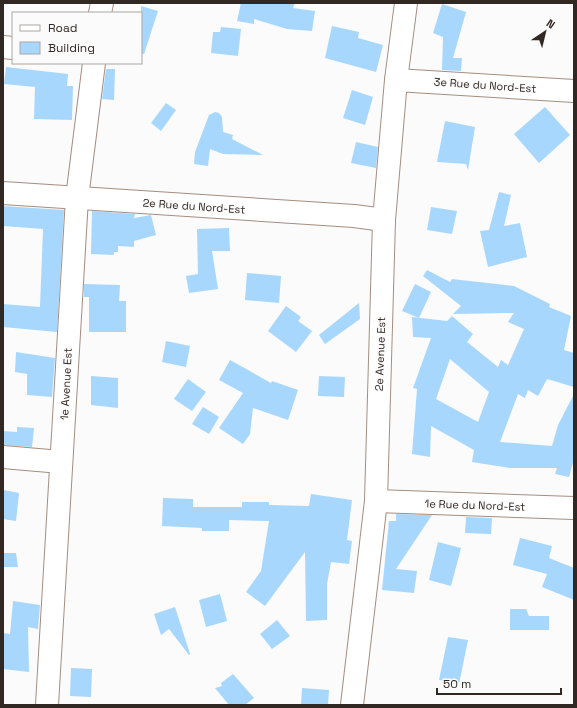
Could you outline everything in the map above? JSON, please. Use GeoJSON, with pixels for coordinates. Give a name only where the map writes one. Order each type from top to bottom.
{"type":"FeatureCollection","features":[{"type":"Feature","properties":{"kind":"street","name":"2e Avenue Est"},"geometry":{"type":"LineString","coordinates":[[352,705],[376,501],[384,220],[396,80],[406,3]]}},
{"type":"Feature","properties":{"kind":"street","name":"1e Avenue Est"},"geometry":{"type":"LineString","coordinates":[[47,705],[77,198],[94,64]]}},
{"type":"Feature","properties":{"kind":"street","name":"3e Rue du Nord-Est"},"geometry":{"type":"LineString","coordinates":[[396,80],[574,91]]}},
{"type":"Feature","properties":{"kind":"street","name":"2e Rue du Nord-Est"},"geometry":{"type":"LineString","coordinates":[[3,193],[354,216],[384,220]]}},
{"type":"Feature","properties":{"kind":"street"},"geometry":{"type":"LineString","coordinates":[[3,457],[61,462]]}},
{"type":"Feature","properties":{"kind":"street","name":"1e Rue du Nord-Est"},"geometry":{"type":"LineString","coordinates":[[376,501],[574,508]]}},
{"type":"Feature","properties":{"kind":"building"},"geometry":{"type":"Polygon","coordinates":[[[241,3],[295,3],[293,8],[315,11],[312,31],[287,29],[254,19],[254,24],[237,21],[241,3]]]}},
{"type":"Feature","properties":{"kind":"building"},"geometry":{"type":"Polygon","coordinates":[[[442,4],[466,12],[453,58],[462,58],[461,71],[442,70],[443,37],[433,33],[442,4]]]}},
{"type":"Feature","properties":{"kind":"building"},"geometry":{"type":"Polygon","coordinates":[[[141,6],[158,11],[144,54],[142,54],[141,6]]]}},
{"type":"Feature","properties":{"kind":"building"},"geometry":{"type":"Polygon","coordinates":[[[332,26],[359,32],[358,38],[383,45],[376,72],[325,58],[332,26]]]}},
{"type":"Feature","properties":{"kind":"building"},"geometry":{"type":"Polygon","coordinates":[[[221,27],[241,29],[238,56],[211,53],[213,32],[220,32],[221,27]]]}},
{"type":"Feature","properties":{"kind":"building"},"geometry":{"type":"Polygon","coordinates":[[[6,67],[68,74],[67,86],[73,86],[72,120],[34,119],[35,87],[4,84],[6,67]]]}},
{"type":"Feature","properties":{"kind":"building"},"geometry":{"type":"Polygon","coordinates":[[[106,69],[115,69],[114,100],[102,99],[106,69]]]}},
{"type":"Feature","properties":{"kind":"building"},"geometry":{"type":"Polygon","coordinates":[[[352,90],[373,97],[365,125],[343,118],[352,90]]]}},
{"type":"Feature","properties":{"kind":"building"},"geometry":{"type":"Polygon","coordinates":[[[166,103],[176,110],[161,131],[151,123],[166,103]]]}},
{"type":"Feature","properties":{"kind":"building"},"geometry":{"type":"Polygon","coordinates":[[[545,107],[570,135],[539,163],[514,134],[545,107]]]}},
{"type":"Feature","properties":{"kind":"building"},"geometry":{"type":"Polygon","coordinates":[[[215,112],[219,113],[222,117],[223,132],[233,135],[232,139],[263,155],[223,154],[210,149],[208,166],[194,164],[195,152],[209,115],[215,112]]]}},
{"type":"Feature","properties":{"kind":"building"},"geometry":{"type":"Polygon","coordinates":[[[445,121],[475,127],[468,170],[466,164],[437,162],[445,121]]]}},
{"type":"Feature","properties":{"kind":"building"},"geometry":{"type":"Polygon","coordinates":[[[356,142],[378,147],[376,168],[351,163],[356,142]]]}},
{"type":"Feature","properties":{"kind":"building"},"geometry":{"type":"Polygon","coordinates":[[[499,192],[511,195],[504,226],[520,223],[527,257],[488,267],[480,231],[489,230],[499,192]]]}},
{"type":"Feature","properties":{"kind":"building"},"geometry":{"type":"Polygon","coordinates":[[[3,206],[64,210],[57,332],[3,327],[3,304],[40,307],[43,229],[3,226],[3,206]]]}},
{"type":"Feature","properties":{"kind":"building"},"geometry":{"type":"Polygon","coordinates":[[[431,207],[457,211],[452,234],[427,230],[431,207]]]}},
{"type":"Feature","properties":{"kind":"building"},"geometry":{"type":"Polygon","coordinates":[[[92,211],[135,214],[134,218],[151,215],[156,235],[134,241],[134,247],[118,246],[118,252],[114,252],[114,255],[91,254],[92,211]]]}},
{"type":"Feature","properties":{"kind":"building"},"geometry":{"type":"Polygon","coordinates":[[[229,228],[230,251],[212,251],[218,289],[189,293],[186,276],[198,274],[197,229],[229,228]]]}},
{"type":"Feature","properties":{"kind":"building"},"geometry":{"type":"Polygon","coordinates":[[[427,270],[450,282],[452,279],[514,286],[550,304],[549,307],[571,316],[564,350],[574,353],[574,387],[547,379],[538,396],[528,390],[525,398],[518,394],[500,442],[552,446],[558,425],[574,394],[574,459],[569,477],[555,474],[557,468],[510,468],[472,462],[474,450],[431,426],[430,457],[412,454],[417,389],[413,388],[431,338],[413,337],[412,317],[447,321],[452,316],[473,334],[467,342],[498,367],[501,360],[508,365],[524,329],[508,322],[514,313],[453,314],[461,306],[423,276],[427,270]],[[450,359],[436,399],[478,422],[489,392],[450,359]]]}},
{"type":"Feature","properties":{"kind":"building"},"geometry":{"type":"Polygon","coordinates":[[[247,273],[281,276],[279,303],[245,300],[247,273]]]}},
{"type":"Feature","properties":{"kind":"building"},"geometry":{"type":"Polygon","coordinates":[[[84,284],[120,285],[119,301],[126,301],[126,332],[89,332],[89,297],[84,297],[84,284]]]}},
{"type":"Feature","properties":{"kind":"building"},"geometry":{"type":"Polygon","coordinates":[[[415,284],[431,292],[419,318],[402,311],[415,284]]]}},
{"type":"Feature","properties":{"kind":"building"},"geometry":{"type":"Polygon","coordinates":[[[359,303],[360,319],[325,344],[319,335],[359,303]]]}},
{"type":"Feature","properties":{"kind":"building"},"geometry":{"type":"Polygon","coordinates":[[[286,306],[301,317],[298,321],[312,331],[296,352],[268,331],[286,306]]]}},
{"type":"Feature","properties":{"kind":"building"},"geometry":{"type":"Polygon","coordinates":[[[166,341],[190,346],[186,367],[162,362],[166,341]]]}},
{"type":"Feature","properties":{"kind":"building"},"geometry":{"type":"Polygon","coordinates":[[[16,352],[55,358],[52,397],[27,395],[27,374],[15,372],[16,352]]]}},
{"type":"Feature","properties":{"kind":"building"},"geometry":{"type":"Polygon","coordinates":[[[230,360],[271,383],[272,381],[298,390],[288,420],[253,408],[250,434],[243,444],[219,428],[243,393],[219,380],[230,360]]]}},
{"type":"Feature","properties":{"kind":"building"},"geometry":{"type":"Polygon","coordinates":[[[91,376],[118,378],[118,408],[91,405],[91,376]]]}},
{"type":"Feature","properties":{"kind":"building"},"geometry":{"type":"Polygon","coordinates":[[[319,376],[345,377],[344,397],[318,396],[319,376]]]}},
{"type":"Feature","properties":{"kind":"building"},"geometry":{"type":"Polygon","coordinates":[[[188,379],[206,392],[192,411],[174,399],[188,379]]]}},
{"type":"Feature","properties":{"kind":"building"},"geometry":{"type":"Polygon","coordinates":[[[203,407],[219,417],[209,434],[192,424],[203,407]]]}},
{"type":"Feature","properties":{"kind":"building"},"geometry":{"type":"Polygon","coordinates":[[[17,427],[34,428],[32,447],[3,445],[3,431],[17,432],[17,427]]]}},
{"type":"Feature","properties":{"kind":"building"},"geometry":{"type":"Polygon","coordinates":[[[3,490],[19,493],[16,521],[3,519],[3,490]]]}},
{"type":"Feature","properties":{"kind":"building"},"geometry":{"type":"Polygon","coordinates":[[[311,494],[352,500],[347,540],[352,541],[349,564],[331,562],[327,584],[327,620],[306,621],[305,552],[265,606],[246,592],[261,571],[269,521],[229,520],[229,531],[202,531],[202,528],[162,526],[163,498],[193,499],[193,507],[242,507],[242,502],[269,502],[269,505],[309,506],[311,494]]]}},
{"type":"Feature","properties":{"kind":"building"},"geometry":{"type":"Polygon","coordinates":[[[396,514],[432,515],[396,569],[417,571],[414,593],[382,590],[389,521],[396,521],[396,514]]]}},
{"type":"Feature","properties":{"kind":"building"},"geometry":{"type":"Polygon","coordinates":[[[466,517],[492,518],[491,534],[465,533],[466,517]]]}},
{"type":"Feature","properties":{"kind":"building"},"geometry":{"type":"Polygon","coordinates":[[[520,538],[552,546],[549,558],[574,568],[574,600],[542,587],[547,574],[513,565],[520,538]]]}},
{"type":"Feature","properties":{"kind":"building"},"geometry":{"type":"Polygon","coordinates":[[[438,542],[461,548],[451,586],[429,580],[438,542]]]}},
{"type":"Feature","properties":{"kind":"building"},"geometry":{"type":"Polygon","coordinates":[[[3,553],[16,553],[18,567],[3,567],[3,553]]]}},
{"type":"Feature","properties":{"kind":"building"},"geometry":{"type":"Polygon","coordinates":[[[220,594],[227,621],[206,627],[199,600],[220,594]]]}},
{"type":"Feature","properties":{"kind":"building"},"geometry":{"type":"Polygon","coordinates":[[[13,601],[40,605],[38,629],[28,627],[29,672],[3,669],[3,633],[10,634],[13,601]]]}},
{"type":"Feature","properties":{"kind":"building"},"geometry":{"type":"Polygon","coordinates":[[[175,607],[190,654],[189,655],[169,629],[161,635],[154,614],[175,607]]]}},
{"type":"Feature","properties":{"kind":"building"},"geometry":{"type":"Polygon","coordinates":[[[510,609],[526,609],[529,616],[549,616],[549,630],[510,630],[510,609]]]}},
{"type":"Feature","properties":{"kind":"building"},"geometry":{"type":"Polygon","coordinates":[[[277,620],[290,636],[272,649],[260,634],[277,620]]]}},
{"type":"Feature","properties":{"kind":"building"},"geometry":{"type":"Polygon","coordinates":[[[448,637],[468,640],[459,684],[439,680],[448,637]]]}},
{"type":"Feature","properties":{"kind":"building"},"geometry":{"type":"Polygon","coordinates":[[[71,668],[92,669],[91,697],[70,696],[71,668]]]}},
{"type":"Feature","properties":{"kind":"building"},"geometry":{"type":"Polygon","coordinates":[[[233,674],[254,698],[245,705],[229,705],[215,688],[222,686],[221,683],[233,674]]]}},
{"type":"Feature","properties":{"kind":"building"},"geometry":{"type":"Polygon","coordinates":[[[302,688],[329,690],[328,705],[301,705],[302,688]]]}}]}
